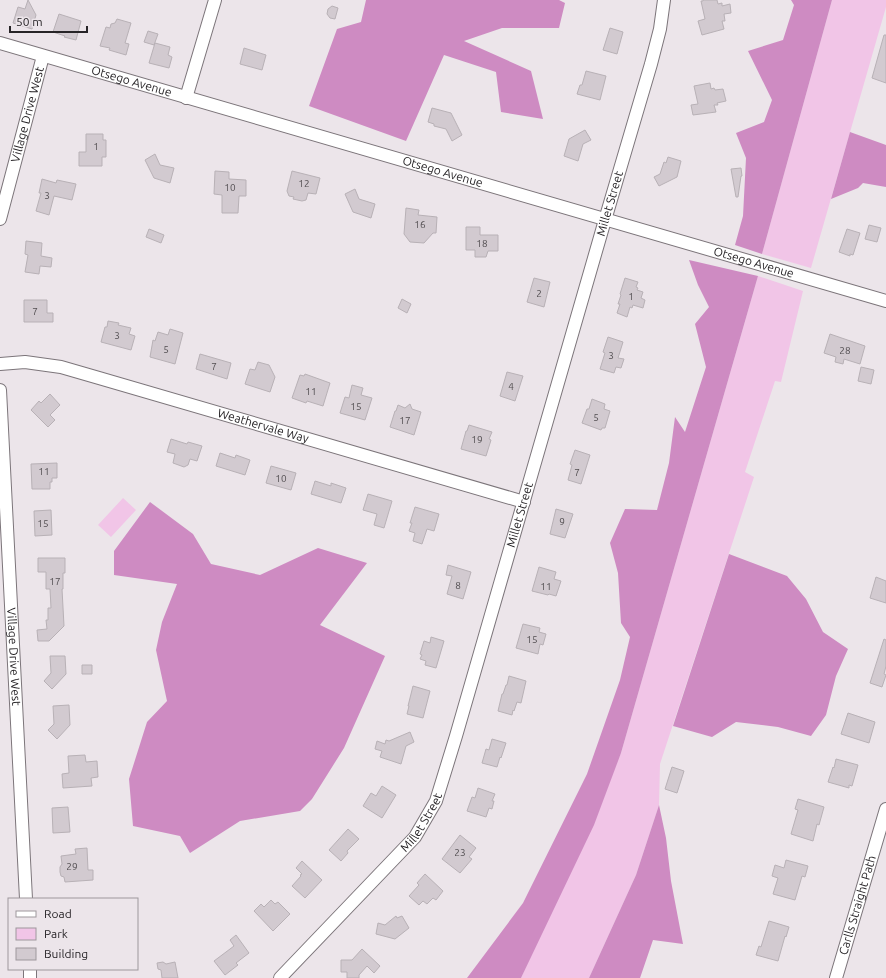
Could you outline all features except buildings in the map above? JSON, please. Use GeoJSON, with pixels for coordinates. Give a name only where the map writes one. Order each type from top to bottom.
{"type":"FeatureCollection","features":[{"type":"Feature","properties":{"kind":"street"},"geometry":{"type":"LineString","coordinates":[[186,98],[215,0]]}},
{"type":"Feature","properties":{"kind":"street","name":"Millet Street"},"geometry":{"type":"LineString","coordinates":[[280,978],[415,837],[436,801],[651,64],[660,29],[664,0]]}},
{"type":"Feature","properties":{"kind":"street","name":"Otsego Avenue"},"geometry":{"type":"LineString","coordinates":[[0,43],[886,301]]}},
{"type":"Feature","properties":{"kind":"street","name":"Village Drive West"},"geometry":{"type":"LineString","coordinates":[[0,219],[43,56]]}},
{"type":"Feature","properties":{"kind":"street","name":"Weathervale Way"},"geometry":{"type":"LineString","coordinates":[[0,364],[25,362],[61,367],[524,502]]}},
{"type":"Feature","properties":{"kind":"street","name":"Village Drive West"},"geometry":{"type":"LineString","coordinates":[[0,390],[26,898]]}},
{"type":"Feature","properties":{"kind":"street","name":"Carlls Straight Path"},"geometry":{"type":"LineString","coordinates":[[836,978],[886,809]]}},
{"type":"Feature","properties":{"kind":"green space"},"geometry":{"type":"Polygon","coordinates":[[[832,0],[886,0],[886,7],[811,268],[762,254],[832,0]]]}},
{"type":"Feature","properties":{"kind":"green space"},"geometry":{"type":"Polygon","coordinates":[[[758,276],[803,291],[781,382],[775,381],[745,472],[754,477],[660,764],[659,805],[636,875],[589,978],[521,978],[621,753],[758,276]]]}},
{"type":"Feature","properties":{"kind":"green space"},"geometry":{"type":"Polygon","coordinates":[[[123,498],[136,510],[111,537],[98,525],[123,498]]]}},
{"type":"Feature","properties":{"kind":"shaded area"},"geometry":{"type":"Polygon","coordinates":[[[366,0],[559,0],[565,3],[559,28],[502,28],[464,41],[531,71],[543,119],[501,112],[496,72],[444,55],[406,141],[309,106],[337,29],[361,22],[366,0]]]}},
{"type":"Feature","properties":{"kind":"shaded area"},"geometry":{"type":"Polygon","coordinates":[[[791,0],[832,0],[762,254],[735,245],[743,216],[746,158],[736,133],[764,122],[772,100],[748,51],[783,40],[794,5],[791,0]]]}},
{"type":"Feature","properties":{"kind":"shaded area"},"geometry":{"type":"Polygon","coordinates":[[[850,132],[886,145],[886,187],[863,183],[858,188],[831,199],[850,132]]]}},
{"type":"Feature","properties":{"kind":"shaded area"},"geometry":{"type":"Polygon","coordinates":[[[689,260],[758,276],[621,753],[594,825],[521,978],[467,978],[523,903],[587,774],[620,680],[630,637],[621,623],[618,573],[610,543],[625,509],[657,510],[669,463],[675,417],[685,432],[706,367],[695,324],[709,307],[698,285],[689,260]]]}},
{"type":"Feature","properties":{"kind":"shaded area"},"geometry":{"type":"Polygon","coordinates":[[[150,502],[193,534],[211,564],[260,575],[318,548],[367,563],[320,625],[385,656],[344,748],[312,799],[300,811],[240,821],[190,853],[180,836],[133,826],[129,779],[147,722],[167,701],[156,650],[162,622],[177,584],[114,575],[114,551],[150,502]]]}},
{"type":"Feature","properties":{"kind":"shaded area"},"geometry":{"type":"Polygon","coordinates":[[[729,554],[787,576],[806,599],[823,632],[848,649],[836,676],[826,715],[811,736],[778,727],[736,722],[712,737],[673,726],[729,554]]]}},
{"type":"Feature","properties":{"kind":"shaded area"},"geometry":{"type":"Polygon","coordinates":[[[659,805],[666,838],[671,881],[683,944],[653,940],[640,978],[589,978],[636,875],[659,805]]]}}]}
